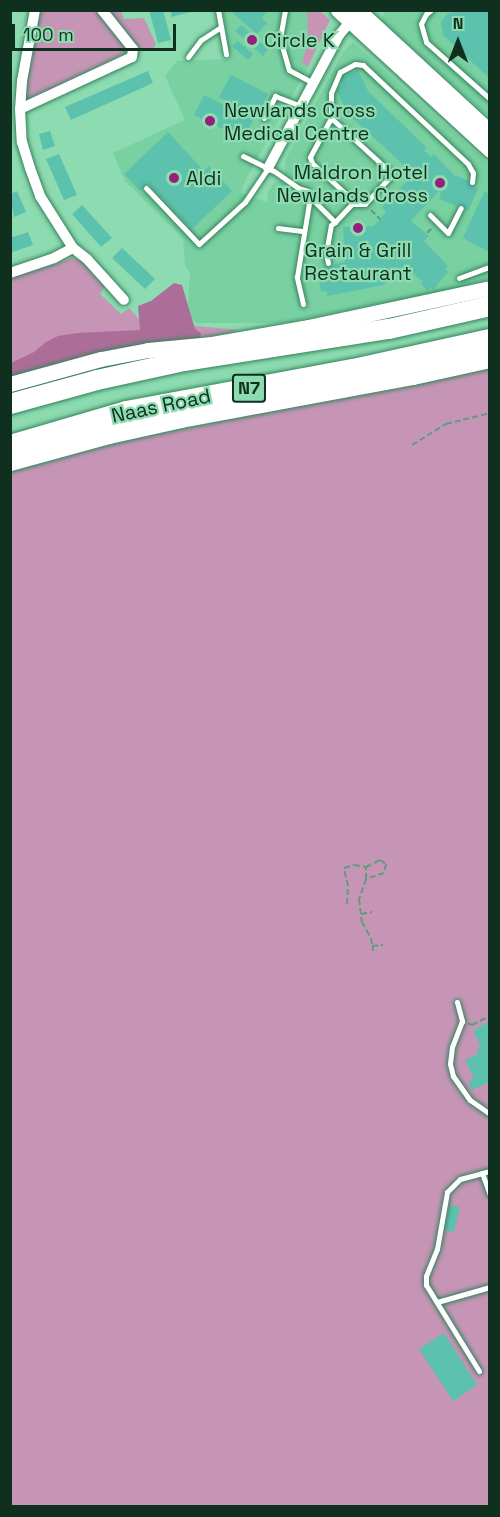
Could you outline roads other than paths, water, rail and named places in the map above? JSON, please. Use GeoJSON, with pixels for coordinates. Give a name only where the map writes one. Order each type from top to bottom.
{"type":"FeatureCollection","features":[{"type":"Feature","properties":{"kind":"highway","name":"Naas Road"},"geometry":{"type":"LineString","coordinates":[[10,404],[96,380],[184,361],[389,329],[489,306]]}},
{"type":"Feature","properties":{"kind":"highway","name":"Naas Road"},"geometry":{"type":"LineString","coordinates":[[10,445],[126,411],[352,369],[489,339]]}},
{"type":"Feature","properties":{"kind":"highway"},"geometry":{"type":"LineString","coordinates":[[10,393],[87,370],[212,344]]}},
{"type":"Feature","properties":{"kind":"highway"},"geometry":{"type":"LineString","coordinates":[[10,461],[150,425],[489,358]]}},
{"type":"Feature","properties":{"kind":"main road"},"geometry":{"type":"LineString","coordinates":[[338,10],[357,14],[489,132]]}},
{"type":"Feature","properties":{"kind":"main road"},"geometry":{"type":"LineString","coordinates":[[357,14],[489,150]]}},
{"type":"Feature","properties":{"kind":"main road"},"geometry":{"type":"LineString","coordinates":[[10,384],[100,359],[148,350],[212,344],[308,327],[489,288]]}},
{"type":"Feature","properties":{"kind":"street"},"geometry":{"type":"LineString","coordinates":[[35,10],[22,81],[20,109],[22,142],[40,196],[73,248],[87,259],[124,300]]}},
{"type":"Feature","properties":{"kind":"street"},"geometry":{"type":"LineString","coordinates":[[20,109],[132,57],[133,49],[102,10]]}},
{"type":"Feature","properties":{"kind":"street"},"geometry":{"type":"LineString","coordinates":[[268,168],[339,35],[357,14]]}},
{"type":"Feature","properties":{"kind":"street"},"geometry":{"type":"LineString","coordinates":[[10,273],[54,258],[73,248]]}},
{"type":"Feature","properties":{"kind":"lane"},"geometry":{"type":"LineString","coordinates":[[218,10],[226,54]]}},
{"type":"Feature","properties":{"kind":"lane"},"geometry":{"type":"LineString","coordinates":[[285,10],[280,39],[289,70],[314,83]]}},
{"type":"Feature","properties":{"kind":"lane"},"geometry":{"type":"LineString","coordinates":[[431,10],[421,24],[426,42],[489,99]]}},
{"type":"Feature","properties":{"kind":"lane"},"geometry":{"type":"LineString","coordinates":[[188,57],[201,40],[221,27]]}},
{"type":"Feature","properties":{"kind":"lane"},"geometry":{"type":"LineString","coordinates":[[352,204],[310,157],[331,118],[331,93],[340,72],[355,64],[363,65],[468,164],[474,173],[472,182]]}},
{"type":"Feature","properties":{"kind":"lane"},"geometry":{"type":"LineString","coordinates":[[264,118],[275,96],[301,106]]}},
{"type":"Feature","properties":{"kind":"lane"},"geometry":{"type":"LineString","coordinates":[[328,263],[326,253],[331,225],[352,204],[365,204],[389,178],[389,171],[331,118]]}},
{"type":"Feature","properties":{"kind":"lane"},"geometry":{"type":"LineString","coordinates":[[243,156],[268,168],[298,188],[308,191],[297,277],[303,304]]}},
{"type":"Feature","properties":{"kind":"lane"},"geometry":{"type":"LineString","coordinates":[[146,188],[198,244],[245,202],[268,168]]}},
{"type":"Feature","properties":{"kind":"lane"},"geometry":{"type":"LineString","coordinates":[[309,197],[335,222]]}},
{"type":"Feature","properties":{"kind":"lane"},"geometry":{"type":"LineString","coordinates":[[430,215],[448,233],[460,208]]}},
{"type":"Feature","properties":{"kind":"lane"},"geometry":{"type":"LineString","coordinates":[[279,228],[304,231]]}},
{"type":"Feature","properties":{"kind":"lane"},"geometry":{"type":"LineString","coordinates":[[459,278],[489,267]]}},
{"type":"Feature","properties":{"kind":"lane"},"geometry":{"type":"LineString","coordinates":[[457,1002],[462,1021],[452,1047],[450,1064],[453,1076],[459,1088],[470,1100],[489,1114]]}},
{"type":"Feature","properties":{"kind":"lane"},"geometry":{"type":"LineString","coordinates":[[479,1371],[426,1285],[426,1276],[437,1249],[447,1192],[460,1179],[489,1170]]}},
{"type":"Feature","properties":{"kind":"lane"},"geometry":{"type":"LineString","coordinates":[[482,1173],[489,1195]]}},
{"type":"Feature","properties":{"kind":"lane"},"geometry":{"type":"LineString","coordinates":[[437,1302],[489,1287]]}},
{"type":"Feature","properties":{"kind":"place","name":"Circle K"},"geometry":{"type":"Point","coordinates":[252,40]}},
{"type":"Feature","properties":{"kind":"place","name":"Newlands Cross Medical Centre"},"geometry":{"type":"Point","coordinates":[210,121]}},
{"type":"Feature","properties":{"kind":"place","name":"Aldi"},"geometry":{"type":"Point","coordinates":[174,178]}},
{"type":"Feature","properties":{"kind":"place","name":"Maldron Hotel Newlands Cross"},"geometry":{"type":"Point","coordinates":[440,183]}},
{"type":"Feature","properties":{"kind":"place","name":"Grain & Grill Restaurant"},"geometry":{"type":"Point","coordinates":[358,228]}}]}
